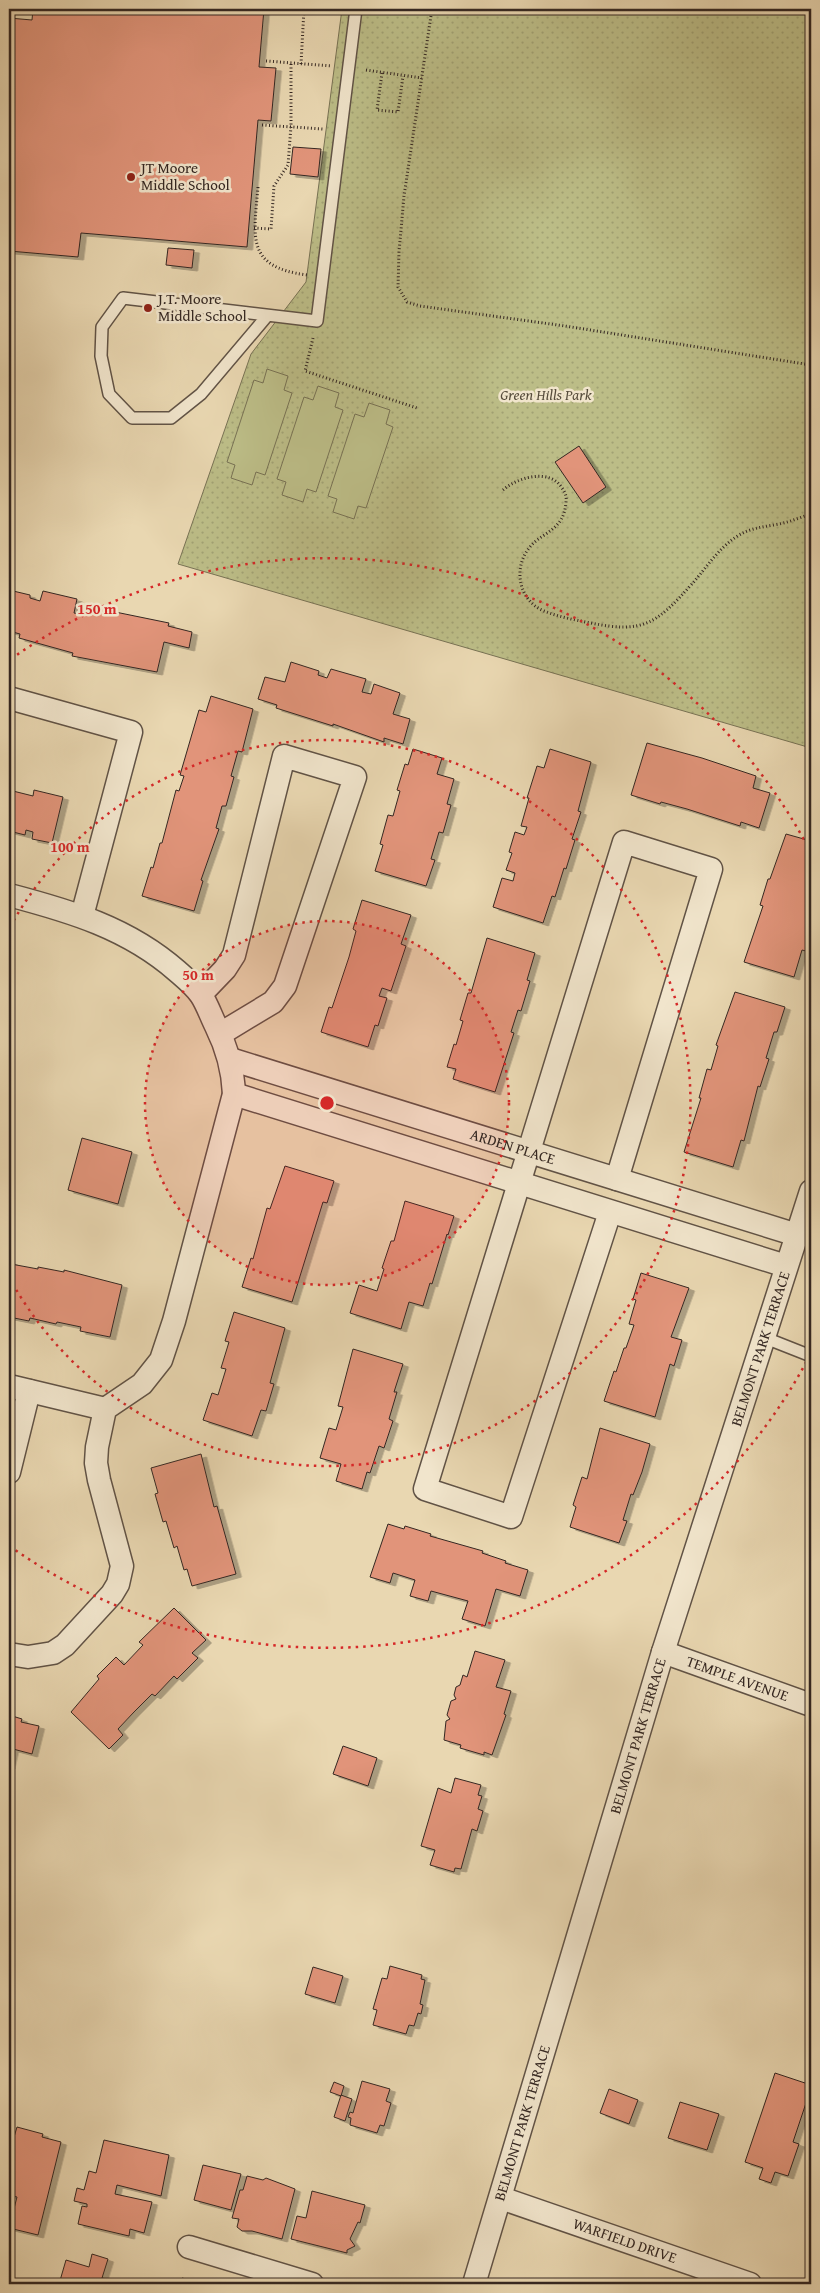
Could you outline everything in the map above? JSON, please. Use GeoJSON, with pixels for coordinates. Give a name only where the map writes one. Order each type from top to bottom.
{"type":"FeatureCollection","features":[{"type":"Feature","properties":{"kind":"street"},"geometry":{"type":"LineString","coordinates":[[9,698],[130,732],[82,916]]}},
{"type":"Feature","properties":{"kind":"street"},"geometry":{"type":"LineString","coordinates":[[200,994],[226,969],[234,955],[284,756],[355,777],[285,986],[273,1002],[220,1034]]}},
{"type":"Feature","properties":{"kind":"street"},"geometry":{"type":"LineString","coordinates":[[610,1212],[511,1517],[425,1488],[624,842],[711,869],[617,1179]]}},
{"type":"Feature","properties":{"kind":"street"},"geometry":{"type":"LineString","coordinates":[[9,894],[82,916],[117,930],[172,966],[200,994],[220,1034],[230,1059],[234,1077],[234,1094],[174,1321],[161,1360],[142,1384],[128,1396],[105,1409],[19,1388],[9,1472]]}},
{"type":"Feature","properties":{"kind":"street","name":"ARDEN PLACE"},"geometry":{"type":"LineString","coordinates":[[230,1059],[796,1235]]}},
{"type":"Feature","properties":{"kind":"street"},"geometry":{"type":"LineString","coordinates":[[234,1094],[786,1266]]}},
{"type":"Feature","properties":{"kind":"street","name":"BELMONT PARK TERRACE"},"geometry":{"type":"LineString","coordinates":[[474,2284],[663,1652],[811,1191]]}},
{"type":"Feature","properties":{"kind":"street"},"geometry":{"type":"LineString","coordinates":[[9,1654],[28,1657],[53,1653],[66,1644],[112,1594],[118,1584],[122,1566],[98,1480],[96,1464],[97,1447],[105,1409]]}},
{"type":"Feature","properties":{"kind":"street","name":"TEMPLE AVENUE"},"geometry":{"type":"LineString","coordinates":[[663,1652],[811,1705]]}},
{"type":"Feature","properties":{"kind":"street","name":"WARFIELD DRIVE"},"geometry":{"type":"LineString","coordinates":[[500,2198],[750,2284]]}},
{"type":"Feature","properties":{"kind":"street"},"geometry":{"type":"LineString","coordinates":[[189,2247],[312,2284]]}},
{"type":"Feature","properties":{"kind":"lane"},"geometry":{"type":"LineString","coordinates":[[267,316],[201,394],[171,418],[132,418],[109,394],[101,356],[102,327],[123,298],[317,321],[356,9]]}},
{"type":"Feature","properties":{"kind":"lane"},"geometry":{"type":"LineString","coordinates":[[763,1337],[811,1356]]}},
{"type":"Feature","properties":{"kind":"path"},"geometry":{"type":"LineString","coordinates":[[26,14],[27,9]]}},
{"type":"Feature","properties":{"kind":"path"},"geometry":{"type":"LineString","coordinates":[[301,64],[304,9]]}},
{"type":"Feature","properties":{"kind":"path"},"geometry":{"type":"LineString","coordinates":[[432,9],[404,196],[399,252],[398,286],[407,302],[420,306],[565,326],[811,365]]}},
{"type":"Feature","properties":{"kind":"path"},"geometry":{"type":"LineString","coordinates":[[266,61],[349,68],[422,78]]}},
{"type":"Feature","properties":{"kind":"path"},"geometry":{"type":"LineString","coordinates":[[254,228],[271,229],[274,186],[288,165],[291,126],[291,63]]}},
{"type":"Feature","properties":{"kind":"path"},"geometry":{"type":"LineString","coordinates":[[382,73],[377,110],[398,112],[403,76]]}},
{"type":"Feature","properties":{"kind":"path"},"geometry":{"type":"LineString","coordinates":[[262,125],[341,130]]}},
{"type":"Feature","properties":{"kind":"path"},"geometry":{"type":"LineString","coordinates":[[258,187],[254,237],[256,246],[262,256],[272,265],[283,270],[322,276]]}},
{"type":"Feature","properties":{"kind":"path"},"geometry":{"type":"LineString","coordinates":[[317,321],[305,371],[418,408]]}},
{"type":"Feature","properties":{"kind":"path"},"geometry":{"type":"LineString","coordinates":[[502,490],[510,483],[544,475],[551,477],[559,483],[565,493],[566,502],[564,510],[554,530],[531,546],[523,560],[520,582],[529,602],[552,614],[614,628],[636,628],[659,617],[692,584],[718,551],[736,537],[750,529],[811,514]]}},
{"type":"Feature","properties":{"kind":"green space","name":"Green Hills Park"},"geometry":{"type":"Polygon","coordinates":[[[342,9],[811,9],[811,748],[178,564],[251,354],[306,282],[342,9]]]}},
{"type":"Feature","properties":{"kind":"green space"},"geometry":{"type":"Polygon","coordinates":[[[267,369],[288,376],[284,390],[292,393],[265,475],[256,472],[252,485],[231,478],[235,465],[227,462],[254,380],[263,383],[267,369]]]}},
{"type":"Feature","properties":{"kind":"green space"},"geometry":{"type":"Polygon","coordinates":[[[318,386],[339,393],[335,407],[343,410],[316,492],[307,489],[303,502],[282,495],[286,482],[277,479],[304,397],[313,400],[318,386]]]}},
{"type":"Feature","properties":{"kind":"green space"},"geometry":{"type":"Polygon","coordinates":[[[369,403],[390,410],[386,424],[393,427],[366,508],[358,506],[354,519],[333,512],[337,499],[328,496],[355,414],[364,417],[369,403]]]}},
{"type":"Feature","properties":{"kind":"building","name":"JT Moore Middle School"},"geometry":{"type":"Polygon","coordinates":[[[33,9],[264,9],[259,67],[276,68],[271,121],[258,120],[247,247],[81,233],[78,257],[9,251],[9,18],[32,20],[33,9]]]}},
{"type":"Feature","properties":{"kind":"building"},"geometry":{"type":"Polygon","coordinates":[[[293,147],[321,149],[318,177],[290,174],[293,147]]]}},
{"type":"Feature","properties":{"kind":"building"},"geometry":{"type":"Polygon","coordinates":[[[168,248],[194,250],[192,268],[166,265],[168,248]]]}},
{"type":"Feature","properties":{"kind":"building"},"geometry":{"type":"Polygon","coordinates":[[[579,446],[606,487],[583,503],[555,462],[579,446]]]}},
{"type":"Feature","properties":{"kind":"building"},"geometry":{"type":"Polygon","coordinates":[[[9,590],[30,595],[30,598],[40,601],[43,591],[77,599],[74,613],[84,615],[86,606],[169,623],[168,626],[192,632],[189,648],[164,642],[157,672],[72,656],[73,653],[19,638],[20,634],[9,631],[9,590]]]}},
{"type":"Feature","properties":{"kind":"building"},"geometry":{"type":"Polygon","coordinates":[[[291,662],[319,671],[318,675],[327,678],[331,669],[366,679],[362,692],[371,694],[374,684],[400,693],[393,714],[410,719],[403,744],[384,738],[384,742],[333,724],[333,726],[276,708],[277,705],[258,699],[265,677],[285,682],[291,662]]]}},
{"type":"Feature","properties":{"kind":"building"},"geometry":{"type":"Polygon","coordinates":[[[211,696],[253,709],[242,752],[238,751],[231,776],[234,777],[226,806],[222,806],[216,828],[219,829],[201,880],[203,881],[194,911],[142,896],[160,843],[162,843],[176,790],[179,791],[184,776],[180,775],[199,710],[206,712],[211,696]]]}},
{"type":"Feature","properties":{"kind":"building"},"geometry":{"type":"Polygon","coordinates":[[[647,743],[702,758],[756,776],[753,788],[770,793],[759,828],[741,822],[740,826],[687,809],[661,802],[660,804],[631,795],[647,743]]]}},
{"type":"Feature","properties":{"kind":"building"},"geometry":{"type":"Polygon","coordinates":[[[413,749],[442,758],[437,774],[454,779],[447,804],[451,805],[443,833],[439,832],[431,859],[435,860],[426,886],[375,871],[383,845],[380,844],[388,815],[393,816],[400,791],[397,790],[405,764],[408,765],[413,749]]]}},
{"type":"Feature","properties":{"kind":"building"},"geometry":{"type":"Polygon","coordinates":[[[550,749],[591,762],[578,811],[581,812],[572,839],[575,840],[566,869],[564,868],[555,897],[552,896],[543,923],[493,907],[502,878],[513,881],[515,873],[506,870],[512,853],[509,852],[515,832],[524,835],[527,827],[521,826],[529,798],[527,798],[537,766],[544,768],[550,749]]]}},
{"type":"Feature","properties":{"kind":"building"},"geometry":{"type":"Polygon","coordinates":[[[9,790],[33,796],[34,790],[63,797],[52,843],[32,839],[33,832],[26,830],[25,835],[9,831],[9,790]]]}},
{"type":"Feature","properties":{"kind":"building"},"geometry":{"type":"Polygon","coordinates":[[[786,834],[811,841],[811,932],[806,951],[802,950],[794,977],[744,962],[763,906],[760,905],[768,879],[770,879],[786,834]]]}},
{"type":"Feature","properties":{"kind":"building"},"geometry":{"type":"Polygon","coordinates":[[[362,900],[411,915],[401,944],[406,946],[391,991],[382,988],[379,996],[387,998],[378,1026],[375,1025],[368,1047],[321,1032],[329,1007],[332,1008],[349,957],[356,931],[353,929],[362,900]]]}},
{"type":"Feature","properties":{"kind":"building"},"geometry":{"type":"Polygon","coordinates":[[[487,938],[535,953],[527,980],[530,981],[521,1011],[518,1010],[511,1032],[514,1033],[495,1092],[453,1079],[456,1069],[447,1067],[454,1044],[456,1045],[463,1021],[460,1020],[468,993],[471,993],[487,938]]]}},
{"type":"Feature","properties":{"kind":"building"},"geometry":{"type":"Polygon","coordinates":[[[735,992],[785,1007],[777,1032],[774,1032],[766,1058],[769,1059],[760,1087],[758,1086],[744,1141],[741,1140],[733,1167],[684,1152],[701,1098],[699,1098],[707,1069],[711,1070],[718,1046],[716,1045],[735,992]]]}},
{"type":"Feature","properties":{"kind":"building"},"geometry":{"type":"Polygon","coordinates":[[[82,1138],[132,1152],[118,1204],[68,1190],[82,1138]]]}},
{"type":"Feature","properties":{"kind":"building"},"geometry":{"type":"Polygon","coordinates":[[[285,1166],[334,1181],[327,1203],[323,1202],[292,1302],[242,1287],[251,1258],[253,1259],[267,1208],[270,1209],[285,1166]]]}},
{"type":"Feature","properties":{"kind":"building"},"geometry":{"type":"Polygon","coordinates":[[[405,1201],[454,1216],[423,1306],[409,1302],[401,1329],[350,1313],[359,1285],[377,1291],[384,1269],[382,1268],[391,1241],[394,1241],[405,1201]]]}},
{"type":"Feature","properties":{"kind":"building"},"geometry":{"type":"Polygon","coordinates":[[[9,1261],[12,1262],[11,1264],[38,1269],[38,1267],[64,1272],[64,1270],[122,1285],[110,1337],[80,1331],[81,1327],[57,1322],[56,1324],[30,1318],[29,1321],[9,1317],[9,1261]]]}},
{"type":"Feature","properties":{"kind":"building"},"geometry":{"type":"Polygon","coordinates":[[[641,1273],[689,1288],[671,1337],[682,1340],[674,1366],[670,1364],[655,1417],[604,1401],[614,1371],[616,1372],[634,1325],[629,1324],[636,1300],[633,1299],[641,1273]]]}},
{"type":"Feature","properties":{"kind":"building"},"geometry":{"type":"Polygon","coordinates":[[[234,1312],[285,1328],[270,1383],[274,1384],[266,1411],[261,1410],[252,1436],[203,1420],[212,1393],[218,1395],[226,1369],[221,1368],[229,1342],[225,1341],[234,1312]]]}},
{"type":"Feature","properties":{"kind":"building"},"geometry":{"type":"Polygon","coordinates":[[[353,1349],[403,1364],[394,1392],[397,1392],[389,1419],[393,1421],[384,1448],[379,1446],[370,1473],[367,1472],[362,1489],[336,1481],[341,1464],[320,1458],[329,1428],[336,1430],[343,1407],[338,1406],[353,1349]]]}},
{"type":"Feature","properties":{"kind":"building"},"geometry":{"type":"Polygon","coordinates":[[[600,1428],[650,1444],[642,1472],[633,1495],[631,1494],[623,1520],[627,1521],[619,1543],[570,1527],[576,1507],[573,1505],[582,1477],[587,1479],[600,1428]]]}},
{"type":"Feature","properties":{"kind":"building"},"geometry":{"type":"Polygon","coordinates":[[[201,1454],[214,1507],[217,1506],[236,1574],[192,1586],[187,1569],[184,1570],[177,1546],[174,1548],[166,1521],[163,1522],[155,1494],[158,1493],[151,1468],[201,1454]]]}},
{"type":"Feature","properties":{"kind":"building"},"geometry":{"type":"Polygon","coordinates":[[[388,1524],[404,1529],[405,1526],[431,1534],[430,1536],[483,1551],[482,1553],[506,1561],[505,1563],[528,1570],[520,1596],[496,1589],[485,1626],[462,1619],[468,1601],[431,1591],[428,1601],[410,1596],[415,1580],[393,1573],[390,1583],[370,1577],[388,1524]]]}},
{"type":"Feature","properties":{"kind":"building"},"geometry":{"type":"Polygon","coordinates":[[[174,1608],[206,1640],[192,1653],[198,1658],[177,1679],[174,1676],[155,1696],[152,1694],[134,1712],[118,1729],[123,1735],[109,1749],[71,1712],[99,1679],[97,1676],[116,1657],[124,1665],[143,1645],[139,1642],[174,1608]]]}},
{"type":"Feature","properties":{"kind":"building"},"geometry":{"type":"Polygon","coordinates":[[[475,1651],[505,1660],[496,1687],[511,1691],[504,1714],[506,1715],[492,1755],[484,1752],[484,1755],[460,1748],[461,1745],[444,1740],[446,1721],[450,1719],[447,1715],[451,1701],[456,1699],[454,1695],[456,1687],[460,1685],[463,1675],[467,1677],[475,1651]]]}},
{"type":"Feature","properties":{"kind":"building"},"geometry":{"type":"Polygon","coordinates":[[[9,1715],[22,1719],[21,1722],[39,1726],[32,1754],[13,1749],[9,1766],[9,1715]]]}},
{"type":"Feature","properties":{"kind":"building"},"geometry":{"type":"Polygon","coordinates":[[[343,1746],[377,1758],[368,1786],[333,1774],[343,1746]]]}},
{"type":"Feature","properties":{"kind":"building"},"geometry":{"type":"Polygon","coordinates":[[[455,1778],[481,1785],[478,1795],[482,1796],[478,1809],[483,1811],[477,1831],[472,1829],[461,1869],[455,1868],[454,1872],[430,1865],[435,1850],[421,1846],[438,1788],[451,1793],[455,1778]]]}},
{"type":"Feature","properties":{"kind":"building"},"geometry":{"type":"Polygon","coordinates":[[[390,1966],[422,1975],[421,1979],[425,1980],[420,2004],[423,2005],[421,2014],[418,2013],[414,2026],[409,2025],[406,2034],[373,2025],[377,2010],[373,2009],[382,1978],[387,1979],[390,1966]]]}},
{"type":"Feature","properties":{"kind":"building"},"geometry":{"type":"Polygon","coordinates":[[[313,1967],[343,1976],[335,2003],[305,1994],[313,1967]]]}},
{"type":"Feature","properties":{"kind":"building"},"geometry":{"type":"Polygon","coordinates":[[[775,2073],[811,2085],[811,2088],[793,2142],[799,2144],[788,2176],[775,2172],[771,2183],[759,2179],[763,2168],[745,2162],[775,2073]]]}},
{"type":"Feature","properties":{"kind":"building"},"geometry":{"type":"Polygon","coordinates":[[[362,2081],[390,2089],[386,2101],[391,2103],[384,2126],[380,2125],[377,2133],[350,2125],[351,2118],[348,2117],[350,2112],[353,2113],[362,2081]]]}},
{"type":"Feature","properties":{"kind":"building"},"geometry":{"type":"Polygon","coordinates":[[[334,2082],[344,2086],[341,2096],[330,2092],[334,2082]]]}},
{"type":"Feature","properties":{"kind":"building"},"geometry":{"type":"Polygon","coordinates":[[[609,2089],[638,2100],[629,2124],[600,2113],[609,2089]]]}},
{"type":"Feature","properties":{"kind":"building"},"geometry":{"type":"Polygon","coordinates":[[[341,2095],[352,2099],[345,2121],[334,2117],[341,2095]]]}},
{"type":"Feature","properties":{"kind":"building"},"geometry":{"type":"Polygon","coordinates":[[[680,2102],[719,2114],[707,2150],[668,2138],[680,2102]]]}},
{"type":"Feature","properties":{"kind":"building"},"geometry":{"type":"Polygon","coordinates":[[[17,2127],[43,2134],[42,2137],[61,2142],[38,2235],[9,2228],[17,2197],[9,2195],[9,2154],[17,2127]]]}},
{"type":"Feature","properties":{"kind":"building"},"geometry":{"type":"Polygon","coordinates":[[[104,2140],[169,2155],[161,2196],[117,2185],[115,2194],[152,2202],[144,2233],[130,2229],[129,2236],[78,2224],[82,2206],[87,2207],[87,2204],[74,2201],[77,2188],[84,2190],[89,2171],[96,2173],[104,2140]]]}},
{"type":"Feature","properties":{"kind":"building"},"geometry":{"type":"Polygon","coordinates":[[[203,2165],[241,2174],[231,2210],[194,2200],[203,2165]]]}},
{"type":"Feature","properties":{"kind":"building"},"geometry":{"type":"Polygon","coordinates":[[[247,2176],[263,2180],[266,2178],[295,2189],[282,2239],[252,2231],[242,2231],[237,2227],[239,2219],[232,2218],[240,2190],[243,2190],[247,2176]]]}},
{"type":"Feature","properties":{"kind":"building"},"geometry":{"type":"Polygon","coordinates":[[[312,2191],[365,2205],[360,2223],[358,2222],[350,2239],[355,2246],[347,2250],[347,2253],[291,2239],[297,2216],[306,2218],[312,2191]]]}},
{"type":"Feature","properties":{"kind":"building"},"geometry":{"type":"Polygon","coordinates":[[[92,2254],[108,2259],[102,2278],[132,2284],[59,2284],[66,2260],[89,2267],[92,2254]]]}},
{"type":"Feature","properties":{"kind":"building"},"geometry":{"type":"Polygon","coordinates":[[[182,2278],[202,2283],[202,2284],[180,2284],[182,2278]]]}},
{"type":"Feature","properties":{"kind":"place","name":"JT Moore Middle School"},"geometry":{"type":"Point","coordinates":[131,177]}},
{"type":"Feature","properties":{"kind":"place","name":"J.T. Moore Middle School"},"geometry":{"type":"Point","coordinates":[148,308]}}]}
